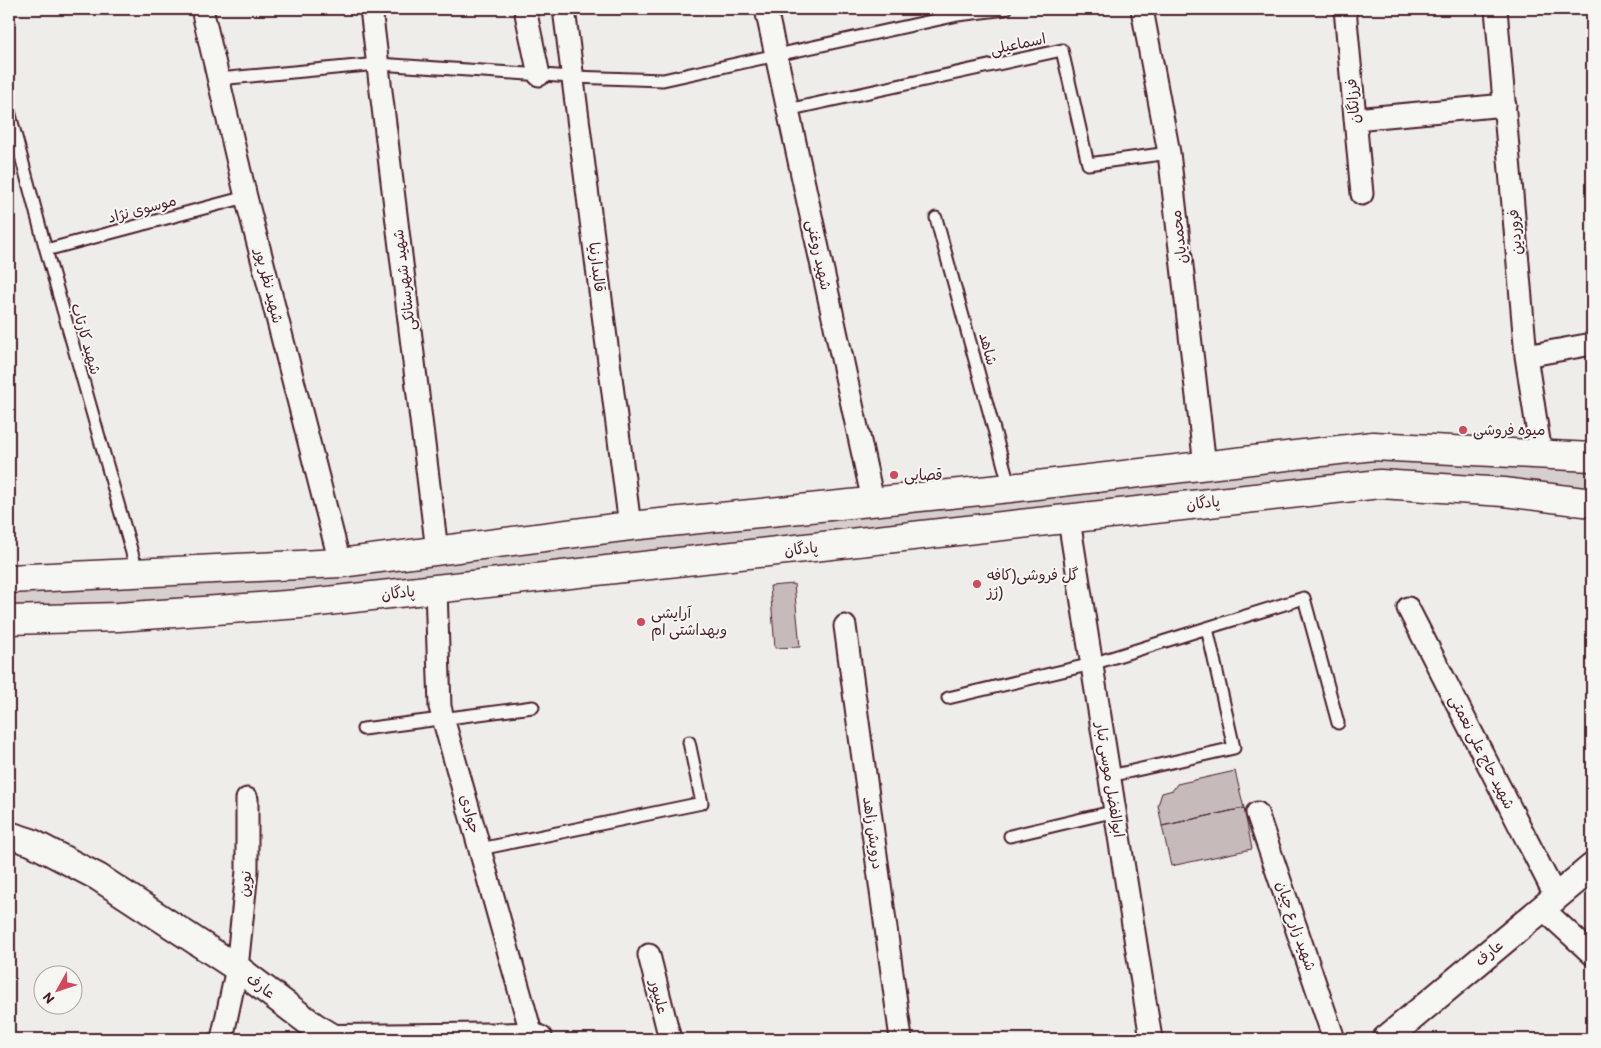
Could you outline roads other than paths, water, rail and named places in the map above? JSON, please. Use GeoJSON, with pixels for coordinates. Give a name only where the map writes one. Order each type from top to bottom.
{"type":"FeatureCollection","features":[{"type":"Feature","properties":{"kind":"main road"},"geometry":{"type":"LineString","coordinates":[[9,579],[340,563],[630,526],[1010,488],[1373,446],[1592,457]]}},
{"type":"Feature","properties":{"kind":"main road","name":"پادگان"},"geometry":{"type":"LineString","coordinates":[[9,620],[118,616],[290,604],[1069,520],[1380,484],[1504,492],[1592,503]]}},
{"type":"Feature","properties":{"kind":"street","name":"شهید نظر پور"},"geometry":{"type":"LineString","coordinates":[[202,9],[246,198],[340,563]]}},
{"type":"Feature","properties":{"kind":"street","name":"شهید شهرستانکی"},"geometry":{"type":"LineString","coordinates":[[371,9],[437,551]]}},
{"type":"Feature","properties":{"kind":"street"},"geometry":{"type":"LineString","coordinates":[[525,9],[539,75]]}},
{"type":"Feature","properties":{"kind":"street","name":"قالبدارنیا"},"geometry":{"type":"LineString","coordinates":[[564,9],[630,526]]}},
{"type":"Feature","properties":{"kind":"street","name":"شهید روغنی"},"geometry":{"type":"LineString","coordinates":[[766,9],[873,501]]}},
{"type":"Feature","properties":{"kind":"street","name":"محمدیان"},"geometry":{"type":"LineString","coordinates":[[1142,9],[1169,153],[1205,466]]}},
{"type":"Feature","properties":{"kind":"street","name":"فرزانگان"},"geometry":{"type":"LineString","coordinates":[[1345,9],[1362,194]]}},
{"type":"Feature","properties":{"kind":"street","name":"فروردین"},"geometry":{"type":"LineString","coordinates":[[1496,9],[1526,356],[1541,454]]}},
{"type":"Feature","properties":{"kind":"street"},"geometry":{"type":"LineString","coordinates":[[1355,119],[1505,106]]}},
{"type":"Feature","properties":{"kind":"street"},"geometry":{"type":"LineString","coordinates":[[1526,356],[1592,344]]}},
{"type":"Feature","properties":{"kind":"street","name":"ابوالفضل موسی تبار"},"geometry":{"type":"LineString","coordinates":[[1069,520],[1151,1039]]}},
{"type":"Feature","properties":{"kind":"street","name":"جوادی"},"geometry":{"type":"LineString","coordinates":[[436,589],[440,707],[536,1037]]}},
{"type":"Feature","properties":{"kind":"street","name":"شهید حاج علی نعمتی"},"geometry":{"type":"LineString","coordinates":[[1408,608],[1549,903]]}},
{"type":"Feature","properties":{"kind":"street","name":"درویش زاهد"},"geometry":{"type":"LineString","coordinates":[[845,626],[901,1039]]}},
{"type":"Feature","properties":{"kind":"street","name":"نوین"},"geometry":{"type":"LineString","coordinates":[[222,1039],[237,968],[247,871],[247,799]]}},
{"type":"Feature","properties":{"kind":"street","name":"شهید زارع چیان"},"geometry":{"type":"LineString","coordinates":[[1257,813],[1334,1039]]}},
{"type":"Feature","properties":{"kind":"street","name":"عارف"},"geometry":{"type":"LineString","coordinates":[[9,835],[31,842],[98,877],[237,968],[316,1032],[334,1038],[536,1037]]}},
{"type":"Feature","properties":{"kind":"street","name":"عارف"},"geometry":{"type":"LineString","coordinates":[[1386,1039],[1592,867]]}},
{"type":"Feature","properties":{"kind":"street"},"geometry":{"type":"LineString","coordinates":[[1549,903],[1592,954]]}},
{"type":"Feature","properties":{"kind":"street","name":"علیپور"},"geometry":{"type":"LineString","coordinates":[[649,955],[670,1039]]}},
{"type":"Feature","properties":{"kind":"lane"},"geometry":{"type":"LineString","coordinates":[[218,78],[378,64],[572,77],[663,80],[957,12],[1006,9]]}},
{"type":"Feature","properties":{"kind":"lane","name":"اسماعيلی"},"geometry":{"type":"LineString","coordinates":[[787,110],[1062,50],[1088,164],[1169,153]]}},
{"type":"Feature","properties":{"kind":"lane","name":"شهید کارتاب"},"geometry":{"type":"LineString","coordinates":[[9,111],[46,250],[138,574]]}},
{"type":"Feature","properties":{"kind":"lane","name":"موسوی نژاد"},"geometry":{"type":"LineString","coordinates":[[46,250],[246,198]]}},
{"type":"Feature","properties":{"kind":"lane","name":"شاهد"},"geometry":{"type":"LineString","coordinates":[[936,218],[1010,488]]}},
{"type":"Feature","properties":{"kind":"lane"},"geometry":{"type":"LineString","coordinates":[[948,698],[1092,664],[1304,598],[1338,723]]}},
{"type":"Feature","properties":{"kind":"lane"},"geometry":{"type":"LineString","coordinates":[[1110,776],[1234,748],[1207,628]]}},
{"type":"Feature","properties":{"kind":"lane"},"geometry":{"type":"LineString","coordinates":[[363,728],[533,707]]}},
{"type":"Feature","properties":{"kind":"lane"},"geometry":{"type":"LineString","coordinates":[[480,849],[702,803],[690,742]]}},
{"type":"Feature","properties":{"kind":"lane"},"geometry":{"type":"LineString","coordinates":[[1010,836],[1116,811]]}},
{"type":"Feature","properties":{"kind":"place","name":"میوه فروشی"},"geometry":{"type":"Point","coordinates":[1463,430]}},
{"type":"Feature","properties":{"kind":"place","name":"قصابی"},"geometry":{"type":"Point","coordinates":[894,475]}},
{"type":"Feature","properties":{"kind":"place","name":"گل فروشی(کافه رُز)"},"geometry":{"type":"Point","coordinates":[977,584]}},
{"type":"Feature","properties":{"kind":"place","name":"آرایشی وبهداشتی ام"},"geometry":{"type":"Point","coordinates":[641,622]}}]}
